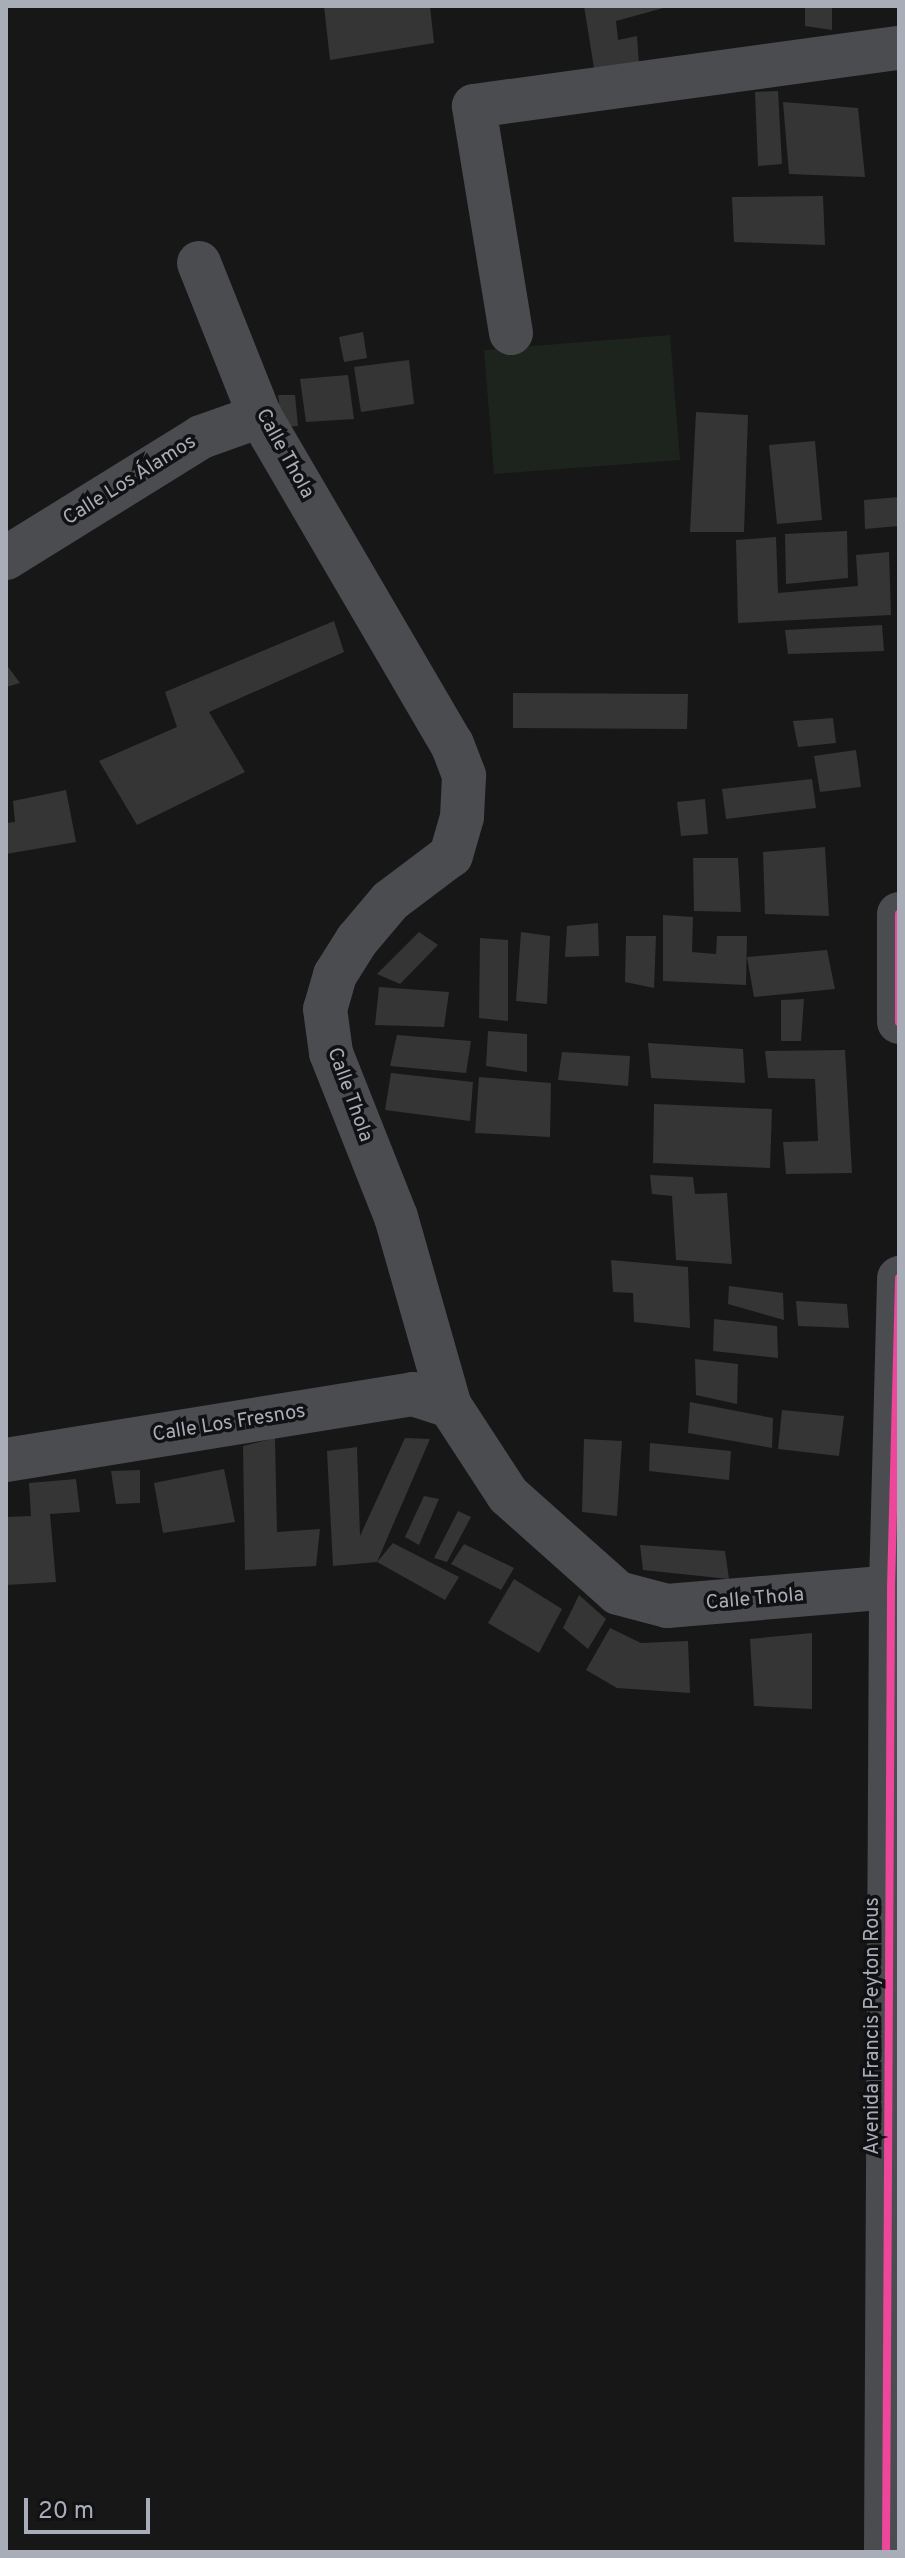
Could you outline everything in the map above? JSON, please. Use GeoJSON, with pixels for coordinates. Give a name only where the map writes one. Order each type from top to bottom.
{"type":"FeatureCollection","features":[{"type":"Feature","properties":{"kind":"street"},"geometry":{"type":"LineString","coordinates":[[511,333],[474,106],[899,48]]}},
{"type":"Feature","properties":{"kind":"street","name":"Calle Thola"},"geometry":{"type":"LineString","coordinates":[[199,263],[260,416],[452,744],[464,776],[462,817],[451,855],[390,901],[357,940],[335,975],[325,1009],[331,1053],[396,1217],[450,1406],[508,1495],[618,1593],[667,1606],[891,1587]]}},
{"type":"Feature","properties":{"kind":"street","name":"Calle Los Álamos"},"geometry":{"type":"LineString","coordinates":[[6,558],[201,437],[260,416]]}},
{"type":"Feature","properties":{"kind":"street"},"geometry":{"type":"LineString","coordinates":[[899,914],[899,1022]]}},
{"type":"Feature","properties":{"kind":"street","name":"Avenida Francis Peyton Rous"},"geometry":{"type":"LineString","coordinates":[[886,2552],[891,1587],[897,1501],[899,1278]]}},
{"type":"Feature","properties":{"kind":"street","name":"Calle Los Fresnos"},"geometry":{"type":"LineString","coordinates":[[6,1460],[413,1394],[450,1406]]}},
{"type":"Feature","properties":{"kind":"shaded area"},"geometry":{"type":"Polygon","coordinates":[[[670,335],[680,460],[494,474],[484,350],[670,335]]]}},
{"type":"Feature","properties":{"kind":"building"},"geometry":{"type":"Polygon","coordinates":[[[324,6],[430,6],[434,43],[330,60],[324,6]]]}},
{"type":"Feature","properties":{"kind":"building"},"geometry":{"type":"Polygon","coordinates":[[[584,6],[667,7],[616,21],[618,40],[637,36],[639,64],[594,68],[584,6]]]}},
{"type":"Feature","properties":{"kind":"building"},"geometry":{"type":"Polygon","coordinates":[[[805,6],[832,6],[832,30],[805,26],[805,6]]]}},
{"type":"Feature","properties":{"kind":"building"},"geometry":{"type":"Polygon","coordinates":[[[778,91],[782,164],[758,166],[755,92],[778,91]]]}},
{"type":"Feature","properties":{"kind":"building"},"geometry":{"type":"Polygon","coordinates":[[[783,102],[858,108],[865,177],[789,174],[783,102]]]}},
{"type":"Feature","properties":{"kind":"building"},"geometry":{"type":"Polygon","coordinates":[[[823,196],[825,245],[734,242],[732,197],[823,196]]]}},
{"type":"Feature","properties":{"kind":"building"},"geometry":{"type":"Polygon","coordinates":[[[363,332],[367,358],[344,362],[339,337],[363,332]]]}},
{"type":"Feature","properties":{"kind":"building"},"geometry":{"type":"Polygon","coordinates":[[[409,360],[414,404],[361,412],[354,367],[409,360]]]}},
{"type":"Feature","properties":{"kind":"building"},"geometry":{"type":"Polygon","coordinates":[[[348,375],[354,419],[306,422],[300,379],[348,375]]]}},
{"type":"Feature","properties":{"kind":"building"},"geometry":{"type":"Polygon","coordinates":[[[278,395],[295,395],[298,426],[282,427],[278,395]]]}},
{"type":"Feature","properties":{"kind":"building"},"geometry":{"type":"Polygon","coordinates":[[[696,412],[748,415],[744,532],[690,532],[696,412]]]}},
{"type":"Feature","properties":{"kind":"building"},"geometry":{"type":"Polygon","coordinates":[[[815,441],[822,520],[777,524],[769,445],[815,441]]]}},
{"type":"Feature","properties":{"kind":"building"},"geometry":{"type":"Polygon","coordinates":[[[899,497],[899,526],[865,529],[864,500],[899,497]]]}},
{"type":"Feature","properties":{"kind":"building"},"geometry":{"type":"Polygon","coordinates":[[[847,531],[848,578],[786,584],[785,534],[847,531]]]}},
{"type":"Feature","properties":{"kind":"building"},"geometry":{"type":"Polygon","coordinates":[[[776,537],[778,593],[858,586],[856,555],[889,552],[891,615],[738,623],[736,540],[776,537]]]}},
{"type":"Feature","properties":{"kind":"building"},"geometry":{"type":"Polygon","coordinates":[[[334,621],[344,652],[209,712],[245,772],[137,825],[99,761],[177,727],[165,692],[334,621]]]}},
{"type":"Feature","properties":{"kind":"building"},"geometry":{"type":"Polygon","coordinates":[[[882,625],[884,651],[788,654],[785,630],[882,625]]]}},
{"type":"Feature","properties":{"kind":"building"},"geometry":{"type":"Polygon","coordinates":[[[6,664],[20,683],[6,687],[6,664]]]}},
{"type":"Feature","properties":{"kind":"building"},"geometry":{"type":"Polygon","coordinates":[[[513,693],[688,694],[687,729],[513,728],[513,693]]]}},
{"type":"Feature","properties":{"kind":"building"},"geometry":{"type":"Polygon","coordinates":[[[833,718],[836,743],[798,747],[793,721],[833,718]]]}},
{"type":"Feature","properties":{"kind":"building"},"geometry":{"type":"Polygon","coordinates":[[[856,750],[861,787],[820,792],[814,756],[856,750]]]}},
{"type":"Feature","properties":{"kind":"building"},"geometry":{"type":"Polygon","coordinates":[[[812,779],[816,808],[726,819],[722,789],[812,779]]]}},
{"type":"Feature","properties":{"kind":"building"},"geometry":{"type":"Polygon","coordinates":[[[66,790],[76,842],[6,854],[6,823],[15,822],[13,801],[66,790]]]}},
{"type":"Feature","properties":{"kind":"building"},"geometry":{"type":"Polygon","coordinates":[[[705,799],[708,834],[681,836],[677,802],[705,799]]]}},
{"type":"Feature","properties":{"kind":"building"},"geometry":{"type":"Polygon","coordinates":[[[825,847],[829,916],[765,914],[763,852],[825,847]]]}},
{"type":"Feature","properties":{"kind":"building"},"geometry":{"type":"Polygon","coordinates":[[[693,858],[738,858],[741,912],[694,911],[693,858]]]}},
{"type":"Feature","properties":{"kind":"building"},"geometry":{"type":"Polygon","coordinates":[[[663,915],[693,917],[692,952],[716,954],[717,936],[747,936],[746,985],[663,981],[663,915]]]}},
{"type":"Feature","properties":{"kind":"building"},"geometry":{"type":"Polygon","coordinates":[[[598,923],[599,956],[565,957],[567,926],[598,923]]]}},
{"type":"Feature","properties":{"kind":"building"},"geometry":{"type":"Polygon","coordinates":[[[419,932],[438,945],[400,984],[377,974],[419,932]]]}},
{"type":"Feature","properties":{"kind":"building"},"geometry":{"type":"Polygon","coordinates":[[[521,932],[550,936],[547,1004],[516,1001],[521,932]]]}},
{"type":"Feature","properties":{"kind":"building"},"geometry":{"type":"Polygon","coordinates":[[[626,936],[656,936],[654,988],[625,982],[626,936]]]}},
{"type":"Feature","properties":{"kind":"building"},"geometry":{"type":"Polygon","coordinates":[[[480,938],[508,940],[508,1021],[479,1018],[480,938]]]}},
{"type":"Feature","properties":{"kind":"building"},"geometry":{"type":"Polygon","coordinates":[[[827,950],[835,989],[754,997],[747,957],[827,950]]]}},
{"type":"Feature","properties":{"kind":"building"},"geometry":{"type":"Polygon","coordinates":[[[379,987],[449,992],[444,1027],[375,1025],[379,987]]]}},
{"type":"Feature","properties":{"kind":"building"},"geometry":{"type":"Polygon","coordinates":[[[804,999],[801,1041],[781,1041],[781,1000],[804,999]]]}},
{"type":"Feature","properties":{"kind":"building"},"geometry":{"type":"Polygon","coordinates":[[[488,1031],[527,1034],[527,1072],[486,1066],[488,1031]]]}},
{"type":"Feature","properties":{"kind":"building"},"geometry":{"type":"Polygon","coordinates":[[[397,1035],[471,1041],[466,1073],[390,1066],[397,1035]]]}},
{"type":"Feature","properties":{"kind":"building"},"geometry":{"type":"Polygon","coordinates":[[[648,1043],[743,1049],[745,1083],[651,1078],[648,1043]]]}},
{"type":"Feature","properties":{"kind":"building"},"geometry":{"type":"Polygon","coordinates":[[[845,1050],[852,1173],[786,1174],[783,1142],[818,1141],[815,1079],[768,1078],[765,1051],[845,1050]]]}},
{"type":"Feature","properties":{"kind":"building"},"geometry":{"type":"Polygon","coordinates":[[[562,1052],[630,1056],[628,1086],[558,1080],[562,1052]]]}},
{"type":"Feature","properties":{"kind":"building"},"geometry":{"type":"Polygon","coordinates":[[[391,1073],[473,1082],[470,1121],[385,1110],[391,1073]]]}},
{"type":"Feature","properties":{"kind":"building"},"geometry":{"type":"Polygon","coordinates":[[[479,1077],[551,1083],[550,1137],[475,1133],[479,1077]]]}},
{"type":"Feature","properties":{"kind":"building"},"geometry":{"type":"Polygon","coordinates":[[[654,1104],[772,1109],[770,1168],[653,1163],[654,1104]]]}},
{"type":"Feature","properties":{"kind":"building"},"geometry":{"type":"Polygon","coordinates":[[[650,1175],[693,1177],[695,1194],[727,1193],[732,1264],[676,1260],[672,1196],[652,1194],[650,1175]]]}},
{"type":"Feature","properties":{"kind":"building"},"geometry":{"type":"Polygon","coordinates":[[[611,1260],[688,1267],[690,1328],[634,1322],[633,1293],[613,1292],[611,1260]]]}},
{"type":"Feature","properties":{"kind":"building"},"geometry":{"type":"Polygon","coordinates":[[[729,1286],[783,1293],[784,1320],[728,1304],[729,1286]]]}},
{"type":"Feature","properties":{"kind":"building"},"geometry":{"type":"Polygon","coordinates":[[[796,1301],[847,1304],[849,1328],[798,1326],[796,1301]]]}},
{"type":"Feature","properties":{"kind":"building"},"geometry":{"type":"Polygon","coordinates":[[[714,1319],[777,1326],[778,1358],[713,1351],[714,1319]]]}},
{"type":"Feature","properties":{"kind":"building"},"geometry":{"type":"Polygon","coordinates":[[[695,1359],[738,1364],[737,1404],[696,1395],[695,1359]]]}},
{"type":"Feature","properties":{"kind":"building"},"geometry":{"type":"Polygon","coordinates":[[[690,1402],[773,1418],[772,1448],[688,1433],[690,1402]]]}},
{"type":"Feature","properties":{"kind":"building"},"geometry":{"type":"Polygon","coordinates":[[[782,1410],[844,1416],[839,1456],[778,1449],[782,1410]]]}},
{"type":"Feature","properties":{"kind":"building"},"geometry":{"type":"Polygon","coordinates":[[[275,1438],[277,1532],[320,1529],[316,1566],[245,1570],[243,1446],[275,1438]]]}},
{"type":"Feature","properties":{"kind":"building"},"geometry":{"type":"Polygon","coordinates":[[[405,1438],[430,1439],[377,1562],[333,1566],[327,1451],[357,1447],[360,1536],[405,1438]]]}},
{"type":"Feature","properties":{"kind":"building"},"geometry":{"type":"Polygon","coordinates":[[[584,1439],[622,1441],[617,1516],[582,1512],[584,1439]]]}},
{"type":"Feature","properties":{"kind":"building"},"geometry":{"type":"Polygon","coordinates":[[[650,1443],[731,1451],[729,1480],[649,1471],[650,1443]]]}},
{"type":"Feature","properties":{"kind":"building"},"geometry":{"type":"Polygon","coordinates":[[[224,1469],[235,1522],[163,1533],[154,1483],[224,1469]]]}},
{"type":"Feature","properties":{"kind":"building"},"geometry":{"type":"Polygon","coordinates":[[[140,1470],[140,1503],[116,1504],[111,1471],[140,1470]]]}},
{"type":"Feature","properties":{"kind":"building"},"geometry":{"type":"Polygon","coordinates":[[[76,1479],[80,1512],[50,1514],[56,1582],[6,1585],[6,1517],[31,1516],[29,1483],[76,1479]]]}},
{"type":"Feature","properties":{"kind":"building"},"geometry":{"type":"Polygon","coordinates":[[[424,1496],[439,1499],[419,1545],[405,1537],[424,1496]]]}},
{"type":"Feature","properties":{"kind":"building"},"geometry":{"type":"Polygon","coordinates":[[[458,1511],[471,1517],[447,1562],[434,1558],[458,1511]]]}},
{"type":"Feature","properties":{"kind":"building"},"geometry":{"type":"Polygon","coordinates":[[[393,1543],[459,1577],[445,1600],[377,1562],[393,1543]]]}},
{"type":"Feature","properties":{"kind":"building"},"geometry":{"type":"Polygon","coordinates":[[[464,1544],[514,1568],[501,1590],[451,1564],[464,1544]]]}},
{"type":"Feature","properties":{"kind":"building"},"geometry":{"type":"Polygon","coordinates":[[[640,1545],[725,1551],[729,1579],[643,1570],[640,1545]]]}},
{"type":"Feature","properties":{"kind":"building"},"geometry":{"type":"Polygon","coordinates":[[[514,1579],[562,1609],[539,1653],[488,1623],[514,1579]]]}},
{"type":"Feature","properties":{"kind":"building"},"geometry":{"type":"Polygon","coordinates":[[[579,1595],[606,1619],[588,1649],[563,1628],[579,1595]]]}},
{"type":"Feature","properties":{"kind":"building"},"geometry":{"type":"Polygon","coordinates":[[[610,1628],[641,1643],[688,1641],[690,1693],[617,1688],[586,1670],[610,1628]]]}},
{"type":"Feature","properties":{"kind":"building"},"geometry":{"type":"Polygon","coordinates":[[[812,1633],[812,1709],[754,1706],[750,1639],[812,1633]]]}},
{"type":"Feature","properties":{"kind":"cycle path"},"geometry":{"type":"LineString","coordinates":[[899,914],[899,1022]]}},
{"type":"Feature","properties":{"kind":"cycle path"},"geometry":{"type":"LineString","coordinates":[[886,2552],[891,1587],[899,1278]]}}]}
